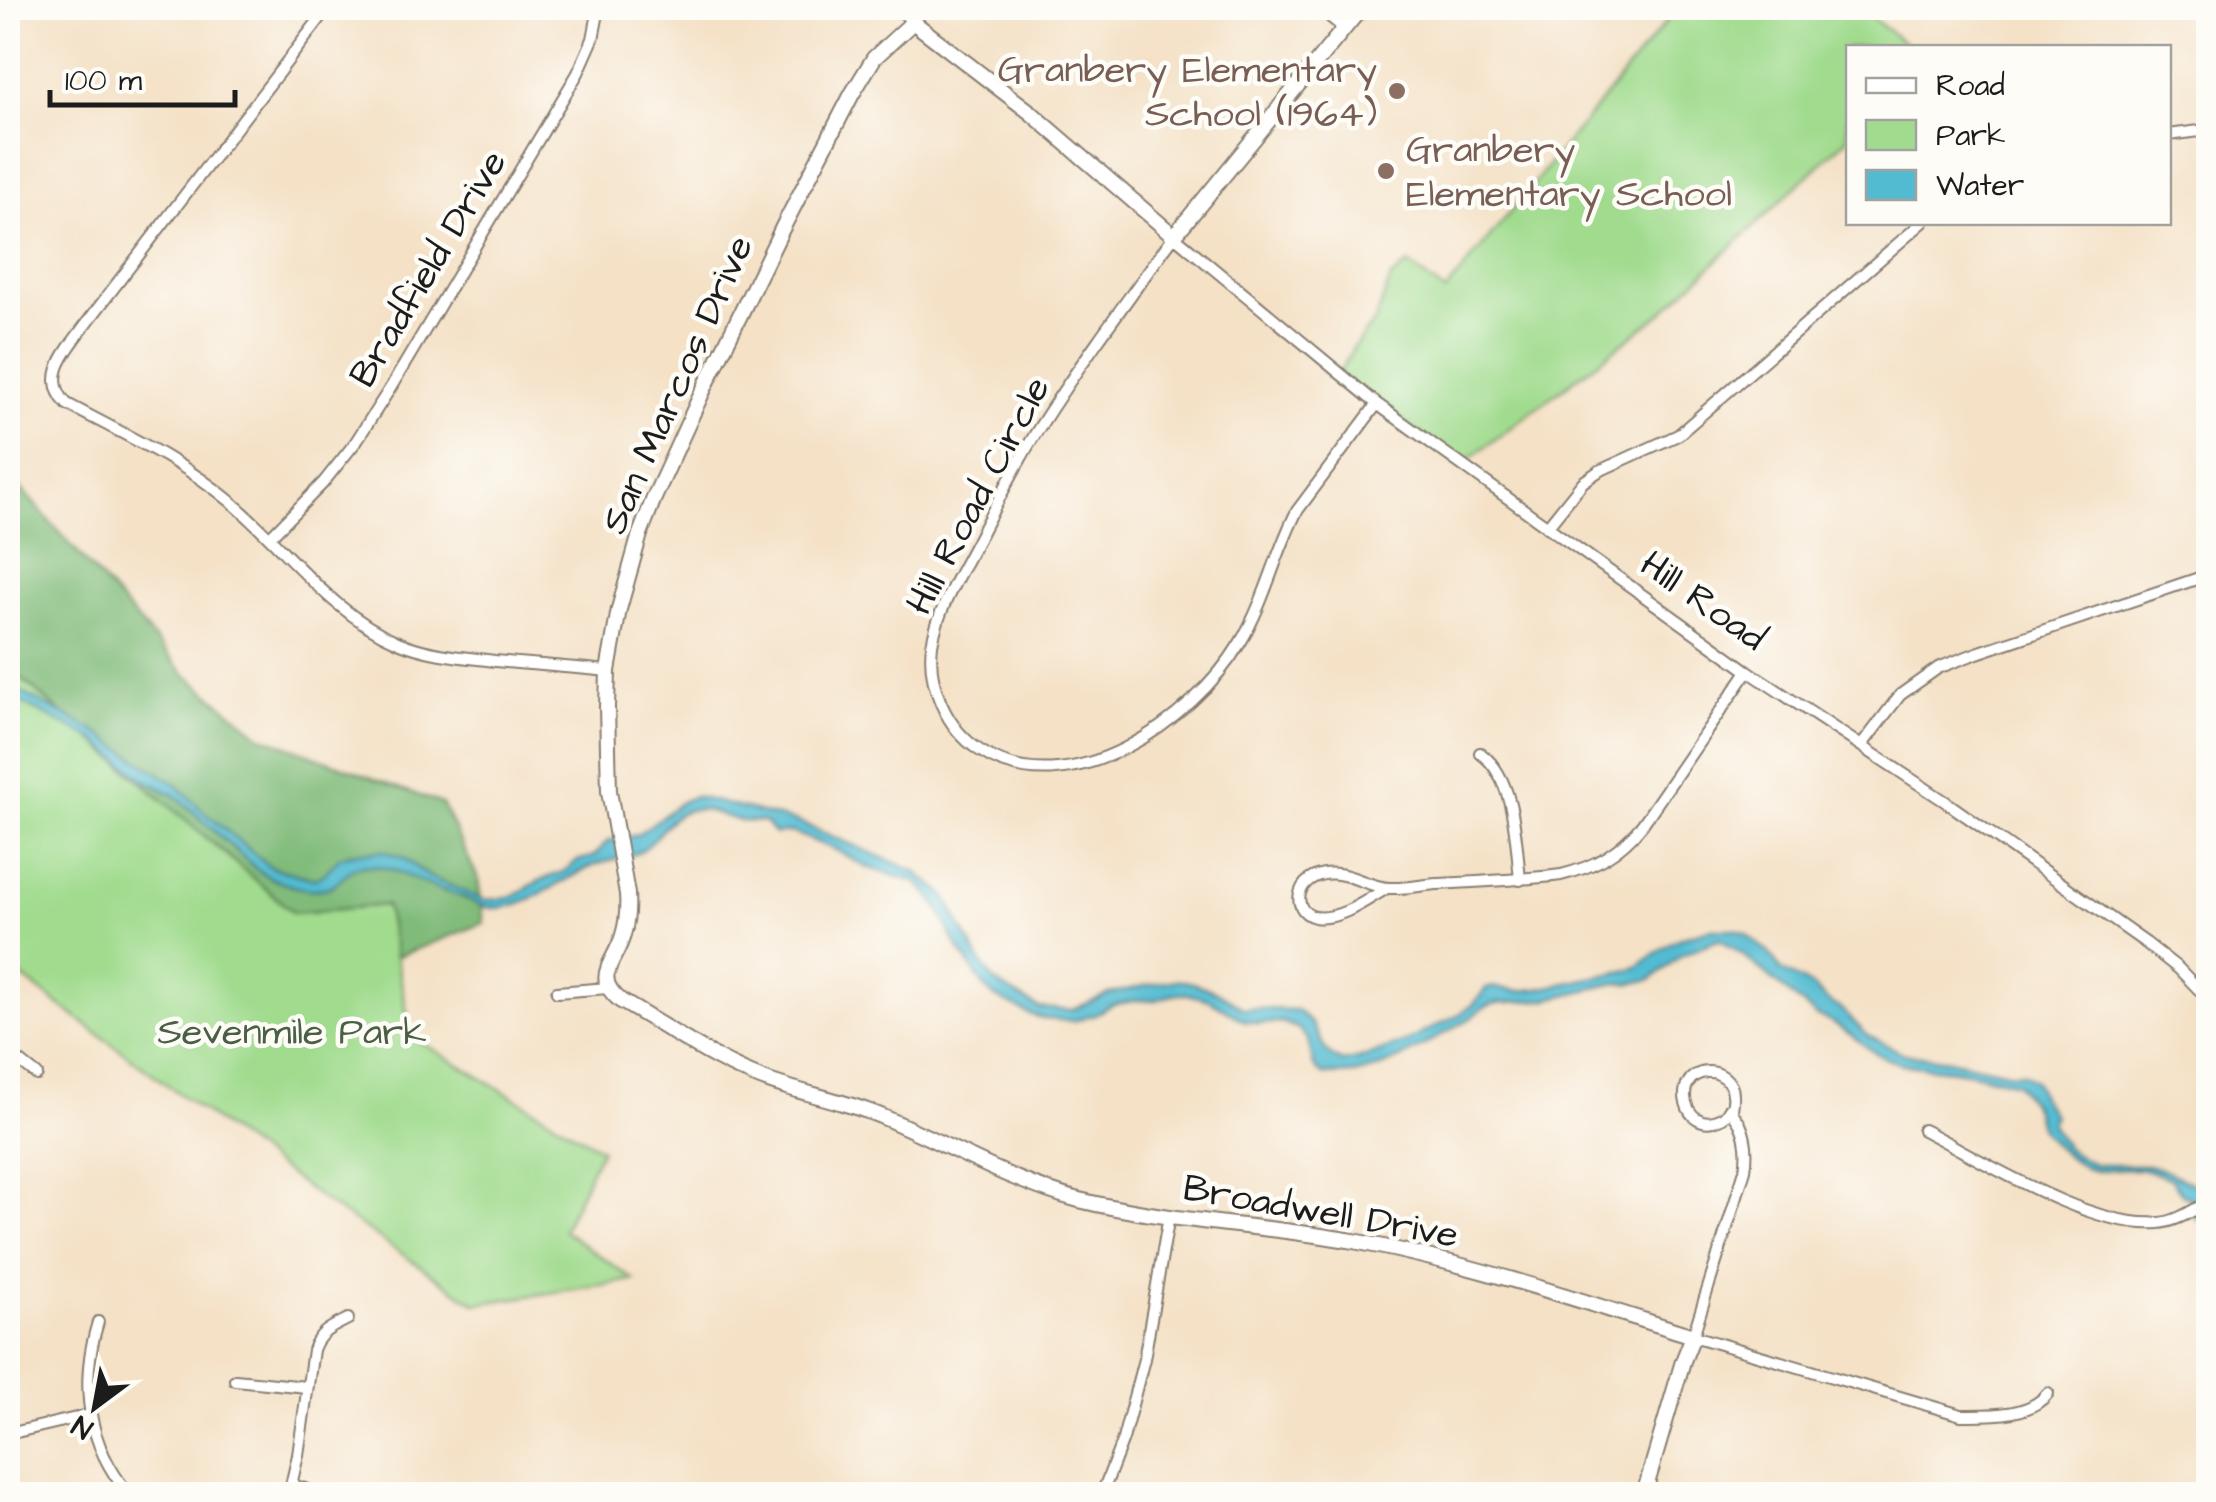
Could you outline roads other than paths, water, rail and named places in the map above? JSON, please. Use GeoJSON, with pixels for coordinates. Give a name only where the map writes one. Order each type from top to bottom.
{"type":"FeatureCollection","features":[{"type":"Feature","properties":{"kind":"street"},"geometry":{"type":"LineString","coordinates":[[328,8],[106,297],[60,364],[55,382],[57,392],[67,404],[198,475],[270,537],[332,598],[362,622],[403,644],[455,656],[608,671]]}},
{"type":"Feature","properties":{"kind":"street","name":"Bradfield Drive"},"geometry":{"type":"LineString","coordinates":[[270,537],[341,462],[390,388],[578,73],[593,39],[600,8]]}},
{"type":"Feature","properties":{"kind":"street","name":"Hill Road"},"geometry":{"type":"LineString","coordinates":[[898,8],[1030,112],[1377,404],[1748,671],[1862,745],[2146,944],[2208,999]]}},
{"type":"Feature","properties":{"kind":"street"},"geometry":{"type":"LineString","coordinates":[[1318,8],[1344,28]]}},
{"type":"Feature","properties":{"kind":"street"},"geometry":{"type":"LineString","coordinates":[[1174,236],[1360,8]]}},
{"type":"Feature","properties":{"kind":"street","name":"San Marcos Drive"},"geometry":{"type":"LineString","coordinates":[[607,987],[606,972],[619,948],[627,894],[607,761],[608,671],[627,575],[640,534],[701,395],[858,83],[874,58],[914,22]]}},
{"type":"Feature","properties":{"kind":"street"},"geometry":{"type":"LineString","coordinates":[[2171,135],[2208,130]]}},
{"type":"Feature","properties":{"kind":"street"},"geometry":{"type":"LineString","coordinates":[[1547,527],[1586,479],[1678,435],[1920,225]]}},
{"type":"Feature","properties":{"kind":"street","name":"Hill Road Circle"},"geometry":{"type":"LineString","coordinates":[[1174,236],[1040,426],[941,612],[932,642],[932,673],[950,721],[965,739],[988,756],[1008,764],[1031,770],[1056,770],[1132,744],[1171,719],[1210,684],[1239,646],[1298,511],[1377,404]]}},
{"type":"Feature","properties":{"kind":"street"},"geometry":{"type":"LineString","coordinates":[[1862,745],[1900,695],[1938,668],[2208,575]]}},
{"type":"Feature","properties":{"kind":"street"},"geometry":{"type":"LineString","coordinates":[[1386,888],[1330,916],[1311,916],[1300,901],[1303,885],[1321,874],[1340,874],[1386,888],[1520,880],[1577,871],[1610,856],[1624,846],[1651,812],[1748,671]]}},
{"type":"Feature","properties":{"kind":"street"},"geometry":{"type":"LineString","coordinates":[[1480,753],[1494,764],[1503,782],[1520,880]]}},
{"type":"Feature","properties":{"kind":"street"},"geometry":{"type":"LineString","coordinates":[[557,992],[607,987]]}},
{"type":"Feature","properties":{"kind":"street","name":"Broadwell Drive"},"geometry":{"type":"LineString","coordinates":[[607,987],[618,999],[682,1038],[754,1076],[866,1110],[1010,1175],[1062,1194],[1169,1216],[1412,1254],[1962,1414],[2022,1410],[2048,1393]]}},
{"type":"Feature","properties":{"kind":"street"},"geometry":{"type":"LineString","coordinates":[[8,1052],[37,1075]]}},
{"type":"Feature","properties":{"kind":"street"},"geometry":{"type":"LineString","coordinates":[[1644,1494],[1746,1164],[1745,1138],[1730,1108],[1730,1083],[1720,1074],[1701,1073],[1684,1090],[1685,1104],[1697,1118],[1717,1120],[1730,1108]]}},
{"type":"Feature","properties":{"kind":"street"},"geometry":{"type":"LineString","coordinates":[[1923,1130],[2042,1192],[2122,1221],[2168,1222],[2208,1202]]}},
{"type":"Feature","properties":{"kind":"street"},"geometry":{"type":"LineString","coordinates":[[1102,1494],[1136,1391],[1169,1216]]}},
{"type":"Feature","properties":{"kind":"street"},"geometry":{"type":"LineString","coordinates":[[321,1494],[291,1490],[311,1357],[324,1332],[348,1320]]}},
{"type":"Feature","properties":{"kind":"street"},"geometry":{"type":"LineString","coordinates":[[98,1322],[88,1369],[90,1416],[104,1458],[129,1494]]}},
{"type":"Feature","properties":{"kind":"street"},"geometry":{"type":"LineString","coordinates":[[235,1380],[307,1387]]}},
{"type":"Feature","properties":{"kind":"street"},"geometry":{"type":"LineString","coordinates":[[8,1434],[90,1416]]}},
{"type":"Feature","properties":{"kind":"water"},"geometry":{"type":"Polygon","coordinates":[[[8,685],[93,730],[177,785],[270,867],[314,879],[340,857],[383,851],[402,857],[431,878],[484,900],[509,898],[577,861],[594,856],[608,841],[637,835],[694,796],[798,822],[915,871],[944,894],[995,982],[1039,1008],[1072,1010],[1138,987],[1177,980],[1194,983],[1243,1008],[1297,1010],[1312,1024],[1326,1051],[1343,1062],[1405,1042],[1458,1015],[1473,1005],[1486,988],[1538,989],[1629,970],[1683,937],[1710,929],[1734,929],[1769,953],[1781,970],[1812,986],[1840,1008],[1867,1035],[1905,1054],[2023,1073],[2035,1081],[2053,1115],[2050,1122],[2065,1147],[2094,1165],[2148,1165],[2202,1189],[2208,1200],[2208,1230],[2194,1217],[2190,1198],[2171,1179],[2148,1170],[2096,1171],[2058,1149],[2039,1127],[2034,1107],[2017,1083],[1891,1061],[1832,1022],[1816,1016],[1721,940],[1681,955],[1652,979],[1544,1000],[1496,1003],[1381,1067],[1354,1074],[1325,1075],[1314,1066],[1308,1040],[1299,1029],[1282,1022],[1245,1021],[1209,1000],[1188,994],[1112,1005],[1073,1021],[1029,1014],[993,996],[984,987],[940,911],[916,882],[866,867],[791,832],[775,834],[763,822],[742,821],[703,810],[676,816],[638,852],[593,866],[532,898],[502,908],[484,906],[375,866],[356,867],[327,888],[294,887],[256,869],[176,796],[147,782],[93,739],[8,696],[8,685]]]}},
{"type":"Feature","properties":{"kind":"place","name":"Granbery Elementary School (1964)"},"geometry":{"type":"Point","coordinates":[1397,91]}},
{"type":"Feature","properties":{"kind":"place","name":"Granbery Elementary School"},"geometry":{"type":"Point","coordinates":[1386,171]}},
{"type":"Feature","properties":{"kind":"park label","name":"Sevenmile Park"},"geometry":{"type":"Point","coordinates":[292,1031]}}]}
